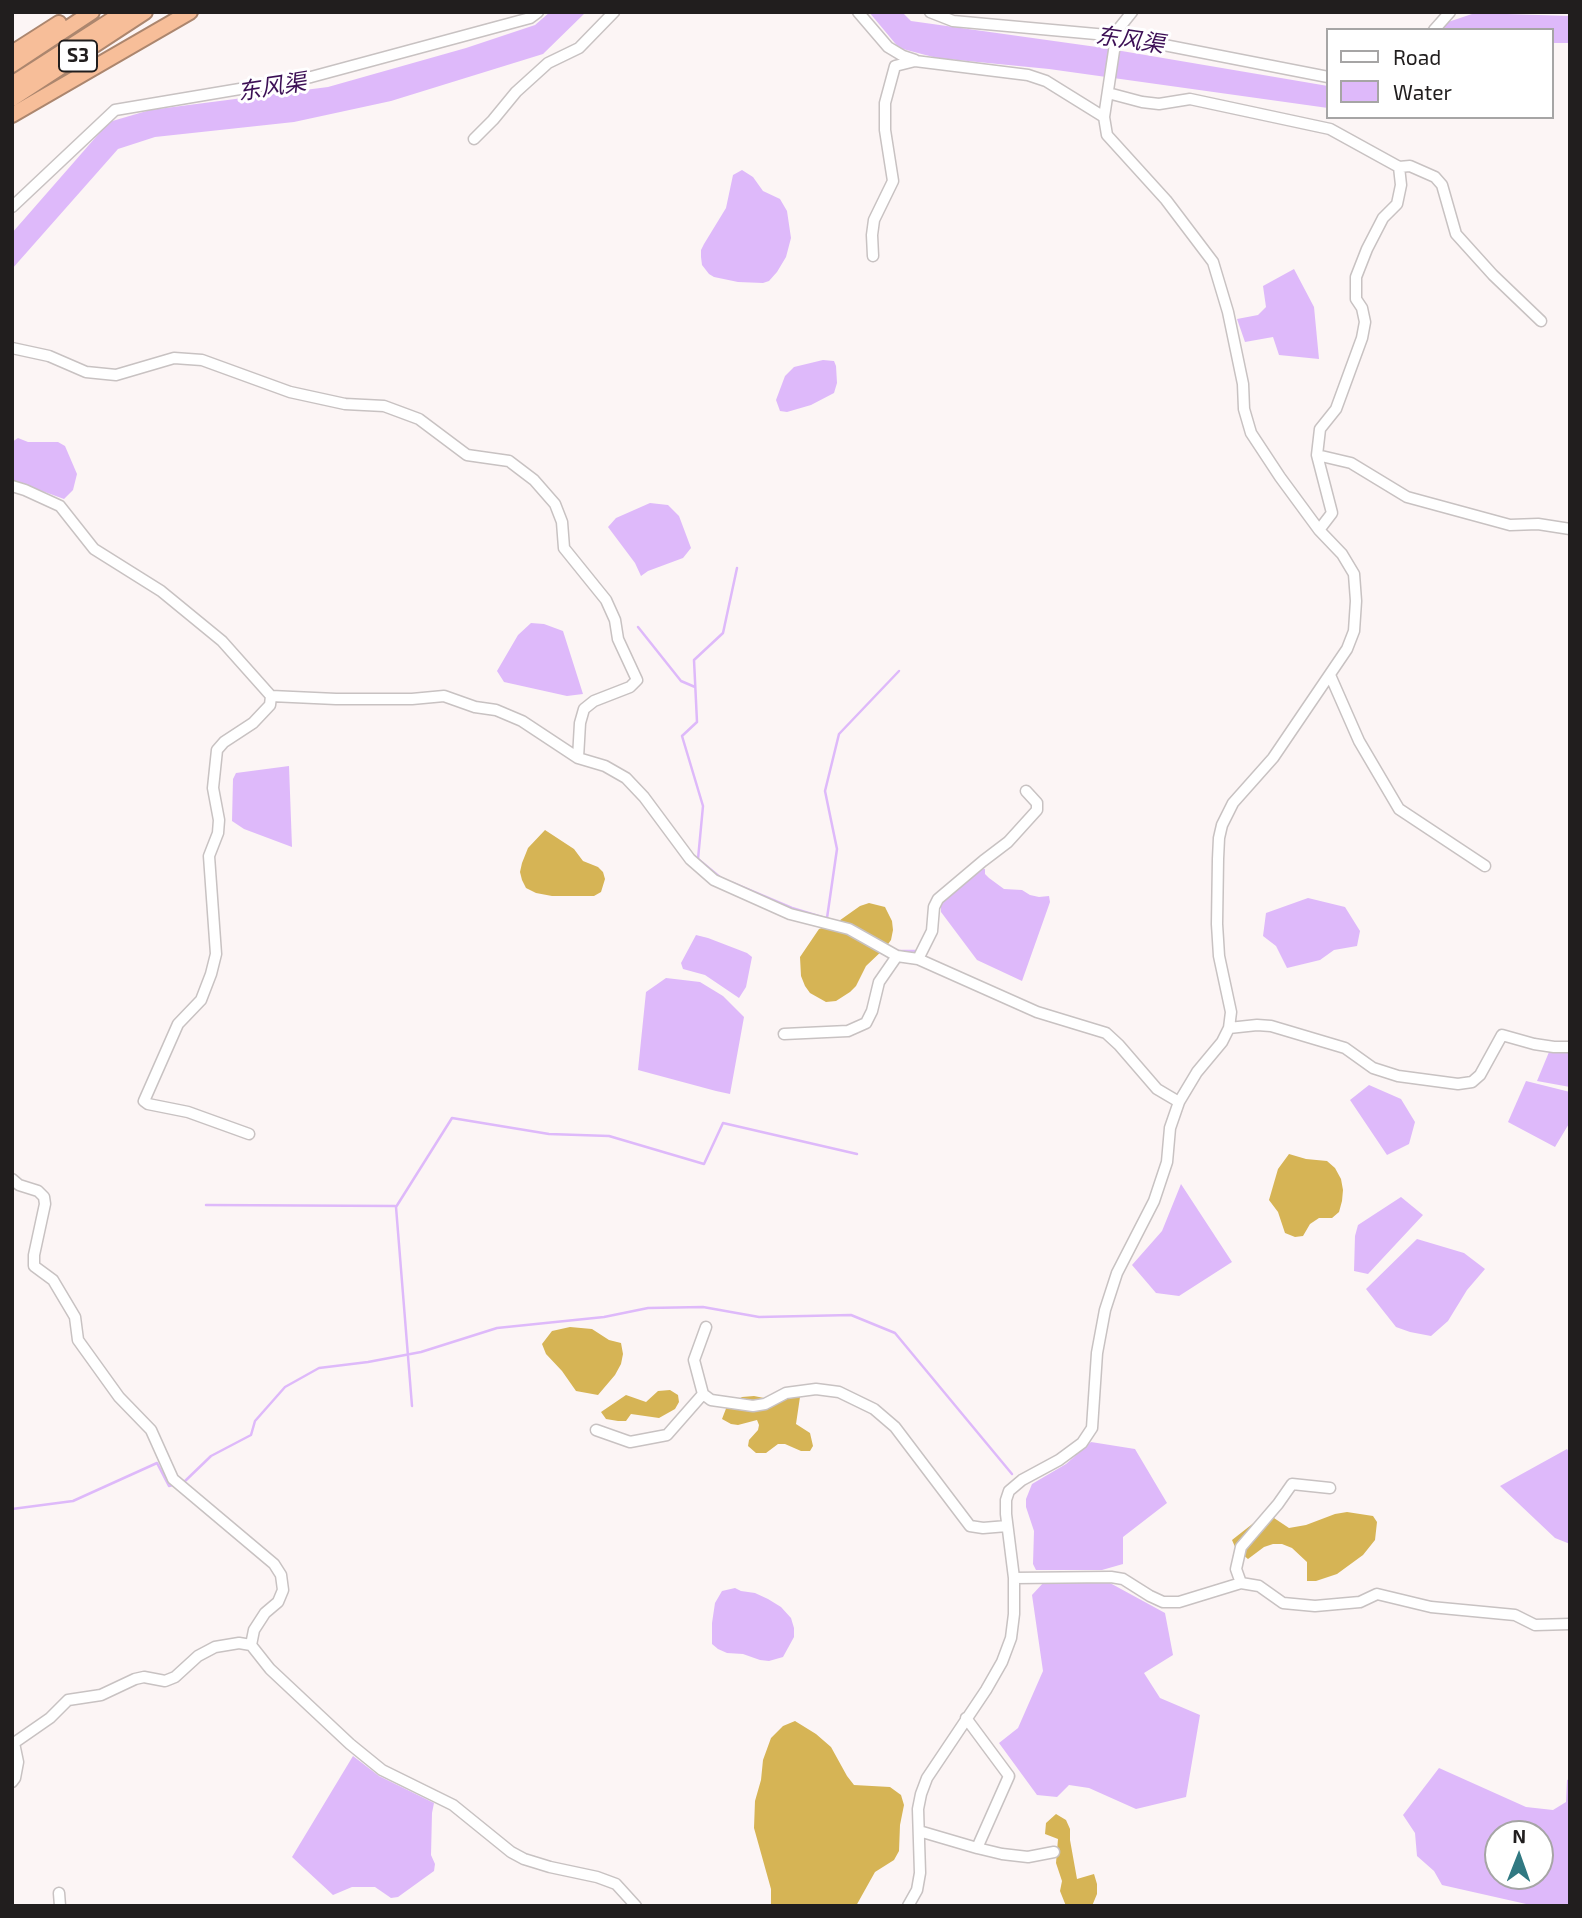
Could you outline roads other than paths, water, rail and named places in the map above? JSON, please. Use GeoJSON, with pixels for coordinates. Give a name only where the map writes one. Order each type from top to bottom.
{"type":"FeatureCollection","features":[{"type":"Feature","properties":{"kind":"highway","name":"S3"},"geometry":{"type":"LineString","coordinates":[[12,53],[75,12]]}},
{"type":"Feature","properties":{"kind":"highway"},"geometry":{"type":"LineString","coordinates":[[12,65],[92,12]]}},
{"type":"Feature","properties":{"kind":"highway"},"geometry":{"type":"LineString","coordinates":[[12,84],[124,12]]}},
{"type":"Feature","properties":{"kind":"highway","name":"S3"},"geometry":{"type":"LineString","coordinates":[[12,99],[145,12]]}},
{"type":"Feature","properties":{"kind":"highway"},"geometry":{"type":"LineString","coordinates":[[12,115],[190,12]]}},
{"type":"Feature","properties":{"kind":"street"},"geometry":{"type":"LineString","coordinates":[[12,207],[115,110],[311,77],[530,18],[538,12]]}},
{"type":"Feature","properties":{"kind":"street"},"geometry":{"type":"LineString","coordinates":[[474,139],[516,92],[548,63],[579,48],[614,12]]}},
{"type":"Feature","properties":{"kind":"street"},"geometry":{"type":"LineString","coordinates":[[858,12],[888,47],[903,56],[915,61],[1028,75],[1046,81],[1104,117]]}},
{"type":"Feature","properties":{"kind":"street"},"geometry":{"type":"LineString","coordinates":[[930,12],[953,21],[1116,40],[1326,77]]}},
{"type":"Feature","properties":{"kind":"street"},"geometry":{"type":"LineString","coordinates":[[909,1905],[920,1873],[918,1809],[921,1794],[928,1778],[986,1690],[1002,1662],[1011,1638],[1014,1578],[1007,1526],[1006,1500],[1009,1491],[1082,1443],[1092,1428],[1097,1353],[1105,1310],[1117,1273],[1154,1201],[1167,1162],[1170,1128],[1179,1102],[1229,1028],[1231,1012],[1219,956],[1217,924],[1218,859],[1222,825],[1233,803],[1273,758],[1347,649],[1354,631],[1354,574],[1280,477],[1251,433],[1244,409],[1228,312],[1213,262],[1166,200],[1107,135],[1104,117],[1116,40],[1120,27],[1132,12]]}},
{"type":"Feature","properties":{"kind":"street"},"geometry":{"type":"LineString","coordinates":[[1436,28],[1450,12]]}},
{"type":"Feature","properties":{"kind":"street"},"geometry":{"type":"LineString","coordinates":[[873,256],[874,220],[893,181],[885,130],[885,103],[895,66],[915,61]]}},
{"type":"Feature","properties":{"kind":"street"},"geometry":{"type":"LineString","coordinates":[[1108,93],[1159,104],[1190,99],[1330,129],[1399,167],[1410,166],[1434,177],[1442,186],[1456,234],[1493,275],[1541,321]]}},
{"type":"Feature","properties":{"kind":"street"},"geometry":{"type":"LineString","coordinates":[[1320,530],[1332,513],[1317,455],[1320,429],[1336,409],[1362,338],[1365,322],[1362,308],[1356,299],[1356,276],[1383,218],[1397,204],[1401,185],[1399,167]]}},
{"type":"Feature","properties":{"kind":"street"},"geometry":{"type":"LineString","coordinates":[[12,348],[49,356],[86,372],[116,375],[174,358],[202,360],[290,392],[345,404],[384,406],[419,419],[467,455],[509,461],[534,480],[555,504],[562,522],[564,548],[606,600],[615,620],[618,639],[638,680],[630,687],[594,701],[584,709],[580,723],[578,758]]}},
{"type":"Feature","properties":{"kind":"street"},"geometry":{"type":"LineString","coordinates":[[1317,455],[1351,463],[1407,498],[1510,525],[1538,524],[1570,529]]}},
{"type":"Feature","properties":{"kind":"street"},"geometry":{"type":"LineString","coordinates":[[12,486],[60,506],[94,549],[161,591],[222,641],[271,696],[336,699],[412,699],[444,696],[475,707],[496,710],[522,721],[578,758],[605,766],[626,778],[644,797],[690,859],[714,880],[790,914],[849,929],[897,956],[918,959],[1037,1012],[1106,1033],[1157,1089],[1179,1102]]}},
{"type":"Feature","properties":{"kind":"street"},"geometry":{"type":"LineString","coordinates":[[1329,675],[1359,741],[1399,809],[1485,866]]}},
{"type":"Feature","properties":{"kind":"street"},"geometry":{"type":"LineString","coordinates":[[248,1134],[188,1112],[144,1101],[178,1024],[201,1000],[216,954],[209,856],[218,833],[219,820],[214,788],[217,750],[254,723],[270,705],[271,696]]}},
{"type":"Feature","properties":{"kind":"street"},"geometry":{"type":"LineString","coordinates":[[918,959],[932,931],[934,907],[938,899],[1008,842],[1037,810],[1037,803],[1026,791]]}},
{"type":"Feature","properties":{"kind":"street"},"geometry":{"type":"LineString","coordinates":[[784,1034],[848,1031],[866,1023],[879,982],[897,956]]}},
{"type":"Feature","properties":{"kind":"street"},"geometry":{"type":"LineString","coordinates":[[1229,1028],[1271,1026],[1345,1048],[1373,1068],[1398,1076],[1458,1084],[1472,1082],[1480,1075],[1502,1035],[1534,1044],[1570,1047]]}},
{"type":"Feature","properties":{"kind":"street"},"geometry":{"type":"LineString","coordinates":[[12,1179],[44,1197],[34,1266],[53,1280],[75,1317],[78,1340],[119,1397],[150,1430],[178,1484],[274,1564],[281,1575],[283,1590],[278,1602],[265,1613],[254,1630],[251,1645]]}},
{"type":"Feature","properties":{"kind":"street"},"geometry":{"type":"LineString","coordinates":[[706,1327],[694,1360],[704,1394],[711,1400],[753,1406],[765,1404],[786,1393],[816,1389],[839,1392],[874,1409],[895,1427],[970,1526],[1007,1526]]}},
{"type":"Feature","properties":{"kind":"street"},"geometry":{"type":"LineString","coordinates":[[596,1430],[631,1442],[667,1435],[704,1394]]}},
{"type":"Feature","properties":{"kind":"street"},"geometry":{"type":"LineString","coordinates":[[1241,1583],[1236,1569],[1241,1547],[1292,1484],[1330,1488]]}},
{"type":"Feature","properties":{"kind":"street"},"geometry":{"type":"LineString","coordinates":[[1014,1578],[1124,1579],[1163,1602],[1179,1602],[1241,1583],[1259,1586],[1283,1603],[1315,1606],[1360,1602],[1377,1594],[1431,1607],[1514,1615],[1535,1625],[1570,1624]]}},
{"type":"Feature","properties":{"kind":"street"},"geometry":{"type":"LineString","coordinates":[[12,1782],[18,1762],[14,1742],[50,1718],[68,1700],[101,1695],[144,1677],[165,1681],[198,1656],[215,1647],[239,1643],[251,1645],[270,1669],[350,1744],[382,1770],[453,1805],[511,1852],[524,1859],[616,1884],[636,1906]]}},
{"type":"Feature","properties":{"kind":"street"},"geometry":{"type":"LineString","coordinates":[[966,1718],[1009,1776],[977,1848]]}},
{"type":"Feature","properties":{"kind":"street"},"geometry":{"type":"LineString","coordinates":[[919,1831],[1002,1854],[1028,1857],[1054,1852]]}},
{"type":"Feature","properties":{"kind":"street"},"geometry":{"type":"LineString","coordinates":[[59,1893],[60,1906]]}},
{"type":"Feature","properties":{"kind":"water"},"geometry":{"type":"Polygon","coordinates":[[[550,12],[586,12],[543,54],[391,101],[294,122],[155,137],[118,149],[12,269],[12,233],[109,122],[150,110],[328,87],[466,48],[535,25],[550,12]]]}},
{"type":"Feature","properties":{"kind":"water"},"geometry":{"type":"Polygon","coordinates":[[[869,12],[902,12],[911,21],[1104,48],[1326,86],[1326,108],[1049,69],[937,58],[899,48],[869,12]]]}},
{"type":"Feature","properties":{"kind":"water"},"geometry":{"type":"Polygon","coordinates":[[[1475,13],[1570,16],[1570,43],[1554,43],[1554,28],[1443,28],[1448,22],[1475,13]]]}},
{"type":"Feature","properties":{"kind":"water"},"geometry":{"type":"Polygon","coordinates":[[[742,170],[753,177],[763,191],[780,199],[787,211],[791,238],[786,257],[777,272],[769,281],[763,283],[714,277],[702,265],[701,250],[726,208],[733,175],[742,170]]]}},
{"type":"Feature","properties":{"kind":"water"},"geometry":{"type":"Polygon","coordinates":[[[1294,269],[1314,307],[1319,359],[1279,355],[1273,337],[1245,342],[1237,319],[1258,315],[1266,307],[1263,286],[1294,269]]]}},
{"type":"Feature","properties":{"kind":"water"},"geometry":{"type":"Polygon","coordinates":[[[823,360],[834,361],[836,366],[837,383],[834,393],[811,405],[787,412],[780,411],[776,400],[785,376],[794,367],[823,360]]]}},
{"type":"Feature","properties":{"kind":"water"},"geometry":{"type":"Polygon","coordinates":[[[18,438],[28,442],[58,442],[65,446],[77,474],[73,490],[64,499],[12,480],[12,442],[18,438]]]}},
{"type":"Feature","properties":{"kind":"water"},"geometry":{"type":"Polygon","coordinates":[[[650,503],[668,505],[679,516],[691,548],[683,558],[641,576],[635,563],[608,527],[616,518],[650,503]]]}},
{"type":"Feature","properties":{"kind":"water"},"geometry":{"type":"Polygon","coordinates":[[[531,623],[544,624],[563,631],[583,694],[567,696],[504,682],[497,671],[518,635],[531,623]]]}},
{"type":"Feature","properties":{"kind":"water"},"geometry":{"type":"Polygon","coordinates":[[[289,766],[292,847],[244,829],[232,821],[233,779],[236,773],[289,766]]]}},
{"type":"Feature","properties":{"kind":"water"},"geometry":{"type":"Polygon","coordinates":[[[980,869],[985,869],[985,874],[1004,889],[1022,890],[1039,897],[1049,896],[1050,902],[1022,981],[977,960],[941,912],[941,903],[980,869]]]}},
{"type":"Feature","properties":{"kind":"water"},"geometry":{"type":"Polygon","coordinates":[[[1308,898],[1345,907],[1360,931],[1357,946],[1334,950],[1320,960],[1287,968],[1276,946],[1263,936],[1266,913],[1308,898]]]}},
{"type":"Feature","properties":{"kind":"water"},"geometry":{"type":"Polygon","coordinates":[[[696,935],[752,957],[746,987],[739,998],[705,975],[683,969],[681,963],[696,935]]]}},
{"type":"Feature","properties":{"kind":"water"},"geometry":{"type":"Polygon","coordinates":[[[666,978],[700,982],[723,996],[744,1017],[730,1094],[638,1070],[646,992],[666,978]]]}},
{"type":"Feature","properties":{"kind":"water"},"geometry":{"type":"Polygon","coordinates":[[[1549,1052],[1570,1052],[1570,1087],[1537,1081],[1549,1052]]]}},
{"type":"Feature","properties":{"kind":"water"},"geometry":{"type":"Polygon","coordinates":[[[1526,1081],[1570,1092],[1570,1122],[1555,1147],[1508,1122],[1526,1081]]]}},
{"type":"Feature","properties":{"kind":"water"},"geometry":{"type":"Polygon","coordinates":[[[1369,1085],[1401,1099],[1415,1122],[1409,1144],[1387,1155],[1350,1100],[1369,1085]]]}},
{"type":"Feature","properties":{"kind":"water"},"geometry":{"type":"Polygon","coordinates":[[[1181,1184],[1232,1262],[1179,1296],[1156,1293],[1132,1265],[1162,1231],[1181,1184]]]}},
{"type":"Feature","properties":{"kind":"water"},"geometry":{"type":"Polygon","coordinates":[[[1401,1197],[1423,1215],[1368,1274],[1354,1271],[1358,1225],[1401,1197]]]}},
{"type":"Feature","properties":{"kind":"water"},"geometry":{"type":"Polygon","coordinates":[[[1417,1239],[1464,1253],[1485,1269],[1467,1290],[1448,1321],[1431,1336],[1396,1327],[1366,1289],[1417,1239]]]}},
{"type":"Feature","properties":{"kind":"water"},"geometry":{"type":"Polygon","coordinates":[[[1091,1442],[1135,1449],[1167,1503],[1123,1537],[1123,1564],[1102,1570],[1036,1570],[1033,1564],[1034,1531],[1026,1507],[1032,1484],[1066,1464],[1091,1442]]]}},
{"type":"Feature","properties":{"kind":"water"},"geometry":{"type":"Polygon","coordinates":[[[1567,1449],[1570,1454],[1570,1544],[1555,1538],[1500,1486],[1567,1449]]]}},
{"type":"Feature","properties":{"kind":"water"},"geometry":{"type":"Polygon","coordinates":[[[1044,1582],[1110,1583],[1165,1613],[1173,1655],[1144,1673],[1160,1698],[1200,1715],[1186,1797],[1136,1809],[1089,1788],[1069,1785],[1057,1797],[1037,1795],[999,1743],[1018,1728],[1043,1671],[1032,1595],[1044,1582]]]}},
{"type":"Feature","properties":{"kind":"water"},"geometry":{"type":"Polygon","coordinates":[[[735,1588],[768,1599],[781,1607],[791,1618],[794,1637],[783,1657],[769,1661],[760,1660],[743,1654],[727,1653],[712,1644],[715,1603],[722,1591],[735,1588]]]}},
{"type":"Feature","properties":{"kind":"water"},"geometry":{"type":"Polygon","coordinates":[[[353,1756],[379,1776],[434,1803],[431,1855],[435,1864],[434,1871],[398,1897],[391,1898],[375,1887],[352,1887],[333,1895],[292,1857],[353,1756]]]}},
{"type":"Feature","properties":{"kind":"water"},"geometry":{"type":"Polygon","coordinates":[[[1439,1768],[1526,1807],[1553,1810],[1566,1802],[1567,1780],[1570,1779],[1570,1906],[1535,1906],[1442,1885],[1434,1871],[1417,1856],[1415,1833],[1403,1815],[1439,1768]]]}},
{"type":"Feature","properties":{"kind":"waterway"},"geometry":{"type":"LineString","coordinates":[[721,878],[698,859],[703,806],[682,736],[697,722],[694,660],[723,633],[737,568]]}},
{"type":"Feature","properties":{"kind":"waterway"},"geometry":{"type":"LineString","coordinates":[[638,627],[681,681],[695,687]]}},
{"type":"Feature","properties":{"kind":"waterway"},"geometry":{"type":"LineString","coordinates":[[827,918],[837,849],[825,791],[839,734],[899,671]]}},
{"type":"Feature","properties":{"kind":"waterway"},"geometry":{"type":"LineString","coordinates":[[733,883],[792,908],[832,920]]}},
{"type":"Feature","properties":{"kind":"waterway"},"geometry":{"type":"LineString","coordinates":[[898,951],[915,951]]}},
{"type":"Feature","properties":{"kind":"waterway"},"geometry":{"type":"LineString","coordinates":[[412,1406],[396,1207],[452,1118],[549,1134],[609,1136],[704,1164],[723,1123],[857,1154]]}},
{"type":"Feature","properties":{"kind":"waterway"},"geometry":{"type":"LineString","coordinates":[[206,1205],[395,1206]]}},
{"type":"Feature","properties":{"kind":"waterway"},"geometry":{"type":"LineString","coordinates":[[183,1483],[211,1456],[251,1435],[255,1421],[285,1387],[319,1368],[421,1352],[497,1328],[604,1317],[648,1308],[703,1307],[759,1317],[851,1315],[895,1333],[1012,1474]]}},
{"type":"Feature","properties":{"kind":"waterway"},"geometry":{"type":"LineString","coordinates":[[12,1509],[73,1501],[157,1463],[169,1486],[173,1485]]}},
{"type":"Feature","properties":{"kind":"water label","name":"东风渠"},"geometry":{"type":"Point","coordinates":[1130,40]}},
{"type":"Feature","properties":{"kind":"water label","name":"东风渠"},"geometry":{"type":"Point","coordinates":[272,87]}}]}
